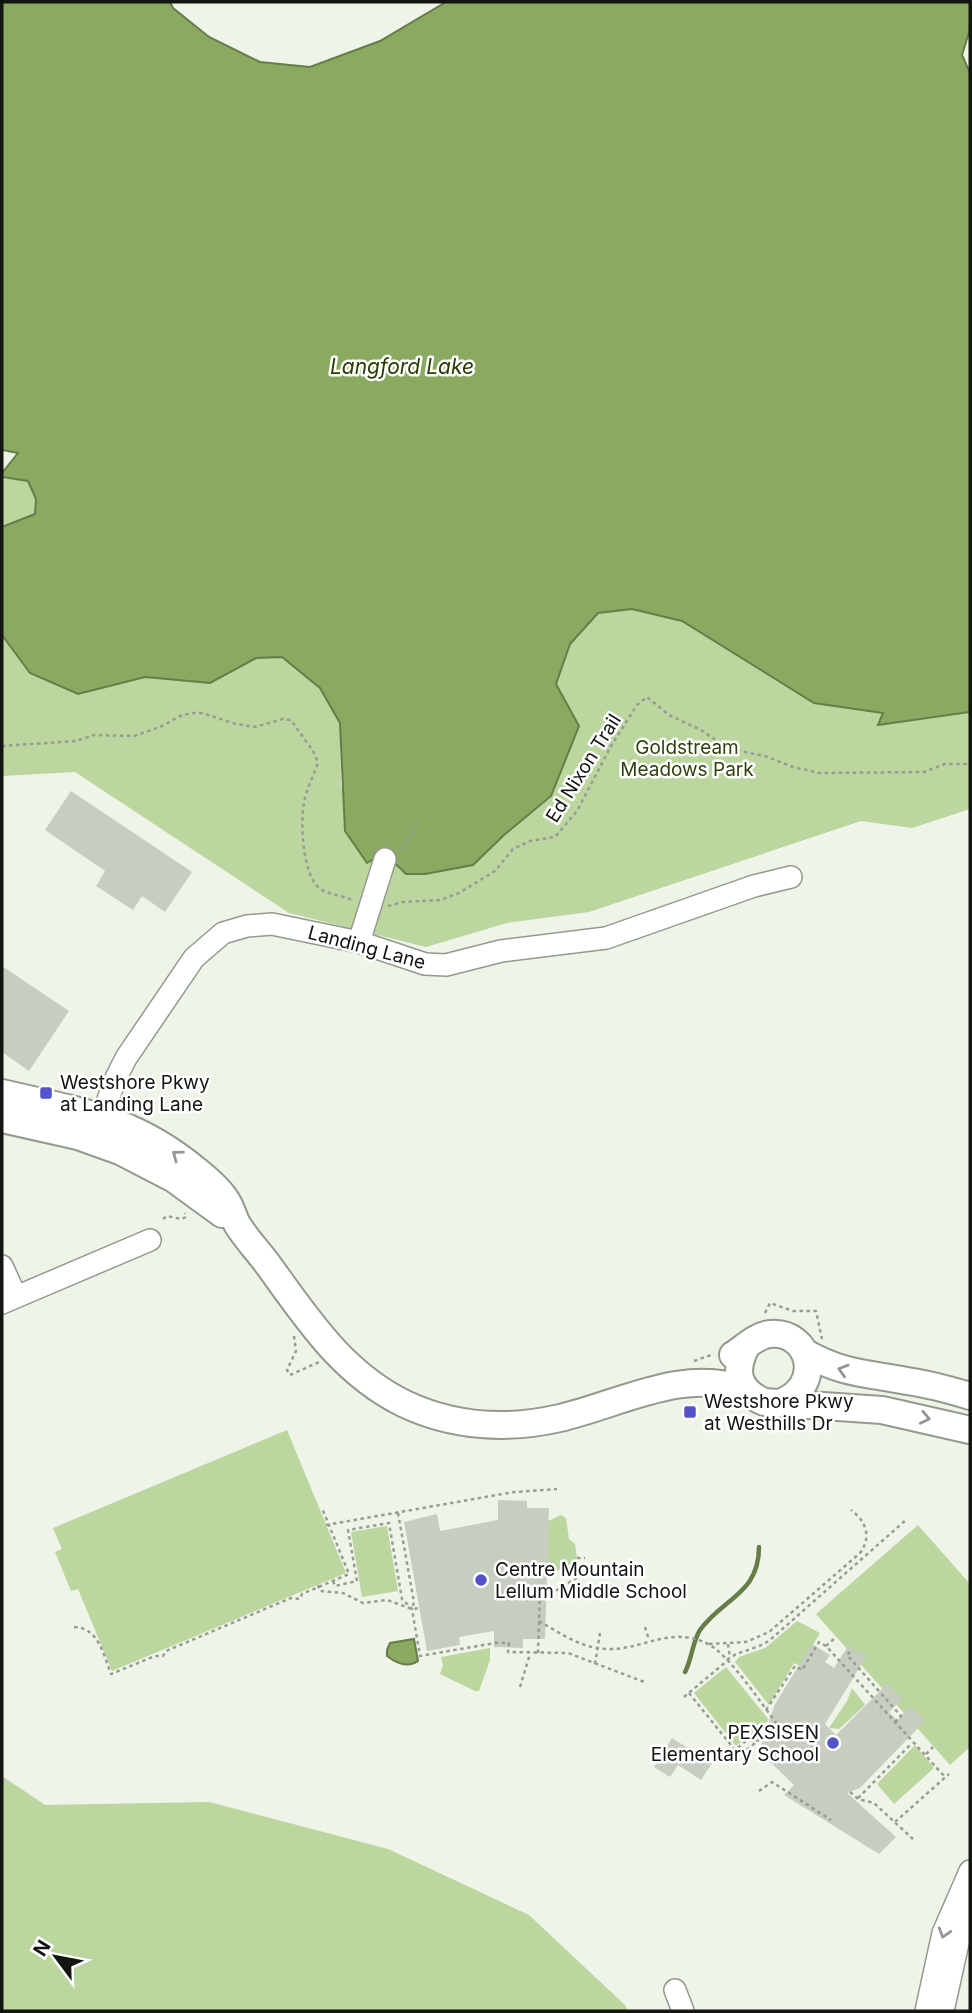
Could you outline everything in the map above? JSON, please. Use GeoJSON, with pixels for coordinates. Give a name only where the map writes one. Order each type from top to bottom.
{"type":"FeatureCollection","features":[{"type":"Feature","properties":{"kind":"main road"},"geometry":{"type":"LineString","coordinates":[[2,1093],[98,1130],[237,1224],[310,1324],[341,1360],[381,1390],[405,1404],[435,1416],[462,1423],[527,1424],[673,1386],[721,1382],[745,1390]]}},
{"type":"Feature","properties":{"kind":"main road"},"geometry":{"type":"LineString","coordinates":[[2,1119],[98,1130]]}},
{"type":"Feature","properties":{"kind":"main road"},"geometry":{"type":"LineString","coordinates":[[673,1386],[718,1365],[757,1338],[769,1334],[783,1335],[795,1341],[804,1352],[808,1364],[807,1378],[801,1390],[790,1399],[777,1404]]}},
{"type":"Feature","properties":{"kind":"main road"},"geometry":{"type":"LineString","coordinates":[[746,1347],[740,1359],[738,1373],[745,1390],[764,1402],[882,1410],[970,1430]]}},
{"type":"Feature","properties":{"kind":"main road"},"geometry":{"type":"LineString","coordinates":[[804,1352],[850,1373],[906,1380],[970,1396]]}},
{"type":"Feature","properties":{"kind":"street"},"geometry":{"type":"LineString","coordinates":[[359,942],[370,907],[393,856]]}},
{"type":"Feature","properties":{"kind":"street","name":"Landing Lane"},"geometry":{"type":"LineString","coordinates":[[98,1130],[114,1082],[126,1058],[194,958],[223,933],[247,926],[272,924],[359,942],[425,964],[446,965],[501,951],[606,938],[754,886],[792,877]]}},
{"type":"Feature","properties":{"kind":"street"},"geometry":{"type":"LineString","coordinates":[[2,1266],[9,1300],[150,1240]]}},
{"type":"Feature","properties":{"kind":"street"},"geometry":{"type":"LineString","coordinates":[[926,2011],[943,1933],[970,1871]]}},
{"type":"Feature","properties":{"kind":"street"},"geometry":{"type":"LineString","coordinates":[[943,2011],[961,1966],[970,1908]]}},
{"type":"Feature","properties":{"kind":"street"},"geometry":{"type":"LineString","coordinates":[[675,1990],[683,2011]]}},
{"type":"Feature","properties":{"kind":"path","name":"Ed Nixon Trail"},"geometry":{"type":"LineString","coordinates":[[2,746],[76,741],[94,735],[134,736],[160,727],[182,715],[194,713],[255,727],[283,719],[290,720],[318,762],[307,790],[303,811],[309,876],[325,892],[370,907],[440,900],[459,893],[495,871],[513,849],[530,841],[555,837],[576,811],[637,705],[648,697],[669,715],[701,730],[729,749],[765,756],[819,773],[924,772],[945,764],[970,764]]}},
{"type":"Feature","properties":{"kind":"path"},"geometry":{"type":"LineString","coordinates":[[393,856],[416,823]]}},
{"type":"Feature","properties":{"kind":"path"},"geometry":{"type":"LineString","coordinates":[[770,1303],[788,1310],[816,1311]]}},
{"type":"Feature","properties":{"kind":"path"},"geometry":{"type":"LineString","coordinates":[[290,1329],[296,1341],[296,1351],[287,1370],[290,1375]]}},
{"type":"Feature","properties":{"kind":"path"},"geometry":{"type":"LineString","coordinates":[[327,1525],[514,1492],[557,1489]]}},
{"type":"Feature","properties":{"kind":"path"},"geometry":{"type":"LineString","coordinates":[[74,1626],[95,1636],[111,1674],[155,1656],[163,1656],[166,1651],[291,1598],[300,1599],[302,1594],[349,1574],[321,1508]]}},
{"type":"Feature","properties":{"kind":"path"},"geometry":{"type":"LineString","coordinates":[[851,1510],[861,1519],[866,1530],[867,1542],[860,1557]]}},
{"type":"Feature","properties":{"kind":"path"},"geometry":{"type":"LineString","coordinates":[[398,1513],[414,1602],[412,1609],[420,1656],[509,1643],[508,1652],[568,1653],[647,1683]]}},
{"type":"Feature","properties":{"kind":"path"},"geometry":{"type":"LineString","coordinates":[[684,1696],[734,1654],[759,1648],[860,1557],[907,1519]]}},
{"type":"Feature","properties":{"kind":"path"},"geometry":{"type":"LineString","coordinates":[[333,1581],[335,1586],[357,1581],[348,1530],[389,1523],[402,1599],[412,1609]]}},
{"type":"Feature","properties":{"kind":"path"},"geometry":{"type":"LineString","coordinates":[[577,1558],[585,1558]]}},
{"type":"Feature","properties":{"kind":"path"},"geometry":{"type":"LineString","coordinates":[[538,1653],[537,1591],[557,1590],[587,1571]]}},
{"type":"Feature","properties":{"kind":"path"},"geometry":{"type":"LineString","coordinates":[[318,1586],[320,1591],[337,1592],[363,1603],[387,1600],[412,1609],[420,1608]]}},
{"type":"Feature","properties":{"kind":"path"},"geometry":{"type":"LineString","coordinates":[[539,1621],[575,1641],[598,1649],[622,1649],[674,1636],[709,1644],[728,1644],[746,1642],[769,1632],[805,1605]]}},
{"type":"Feature","properties":{"kind":"path"},"geometry":{"type":"LineString","coordinates":[[645,1626],[649,1641]]}},
{"type":"Feature","properties":{"kind":"path"},"geometry":{"type":"LineString","coordinates":[[595,1664],[600,1633]]}},
{"type":"Feature","properties":{"kind":"path"},"geometry":{"type":"LineString","coordinates":[[826,1646],[836,1637]]}},
{"type":"Feature","properties":{"kind":"path"},"geometry":{"type":"LineString","coordinates":[[766,1710],[795,1666],[802,1670],[819,1642],[826,1646],[945,1777]]}},
{"type":"Feature","properties":{"kind":"path"},"geometry":{"type":"LineString","coordinates":[[709,1644],[728,1660],[778,1725],[735,1759]]}},
{"type":"Feature","properties":{"kind":"path"},"geometry":{"type":"LineString","coordinates":[[728,1644],[728,1660]]}},
{"type":"Feature","properties":{"kind":"path"},"geometry":{"type":"LineString","coordinates":[[520,1687],[530,1660],[530,1652]]}},
{"type":"Feature","properties":{"kind":"path"},"geometry":{"type":"LineString","coordinates":[[850,1652],[847,1655],[901,1716],[894,1723]]}},
{"type":"Feature","properties":{"kind":"path"},"geometry":{"type":"LineString","coordinates":[[689,1693],[735,1750],[747,1740],[757,1741]]}},
{"type":"Feature","properties":{"kind":"path"},"geometry":{"type":"LineString","coordinates":[[858,1799],[912,1743]]}},
{"type":"Feature","properties":{"kind":"path"},"geometry":{"type":"LineString","coordinates":[[925,1754],[933,1747]]}},
{"type":"Feature","properties":{"kind":"path"},"geometry":{"type":"LineString","coordinates":[[895,1822],[949,1774]]}},
{"type":"Feature","properties":{"kind":"path"},"geometry":{"type":"LineString","coordinates":[[759,1791],[772,1782],[831,1820]]}},
{"type":"Feature","properties":{"kind":"path"},"geometry":{"type":"LineString","coordinates":[[850,1792],[858,1799],[874,1802],[913,1839]]}},
{"type":"Feature","properties":{"kind":"green space"},"geometry":{"type":"Polygon","coordinates":[[[2,477],[28,481],[36,498],[35,514],[2,527],[2,477]]]}},
{"type":"Feature","properties":{"kind":"green space","name":"Goldstream Meadows Park"},"geometry":{"type":"Polygon","coordinates":[[[632,609],[682,621],[814,703],[884,713],[878,725],[970,712],[970,809],[912,828],[861,821],[589,912],[507,923],[426,947],[289,913],[75,772],[2,776],[2,635],[30,673],[78,694],[145,677],[210,683],[256,658],[281,657],[320,688],[340,723],[341,786],[377,857],[396,863],[473,865],[504,835],[579,726],[556,684],[570,644],[597,613],[632,609]]]}},
{"type":"Feature","properties":{"kind":"green space"},"geometry":{"type":"Polygon","coordinates":[[[287,1430],[346,1573],[112,1671],[78,1589],[71,1591],[55,1552],[62,1549],[53,1528],[287,1430]]]}},
{"type":"Feature","properties":{"kind":"green space"},"geometry":{"type":"Polygon","coordinates":[[[561,1515],[566,1518],[569,1539],[575,1544],[577,1558],[575,1562],[555,1572],[547,1569],[548,1521],[561,1515]]]}},
{"type":"Feature","properties":{"kind":"green space"},"geometry":{"type":"Polygon","coordinates":[[[918,1525],[970,1584],[970,1747],[950,1765],[816,1614],[918,1525]]]}},
{"type":"Feature","properties":{"kind":"green space"},"geometry":{"type":"Polygon","coordinates":[[[387,1526],[398,1591],[362,1597],[351,1532],[387,1526]]]}},
{"type":"Feature","properties":{"kind":"green space"},"geometry":{"type":"Polygon","coordinates":[[[797,1621],[820,1633],[800,1666],[794,1663],[769,1705],[735,1662],[739,1657],[765,1648],[797,1621]]]}},
{"type":"Feature","properties":{"kind":"green space"},"geometry":{"type":"Polygon","coordinates":[[[490,1648],[490,1660],[479,1691],[440,1674],[443,1665],[441,1657],[490,1648]]]}},
{"type":"Feature","properties":{"kind":"green space"},"geometry":{"type":"Polygon","coordinates":[[[726,1667],[769,1720],[736,1746],[694,1693],[726,1667]]]}},
{"type":"Feature","properties":{"kind":"green space"},"geometry":{"type":"Polygon","coordinates":[[[852,1688],[865,1705],[839,1729],[829,1728],[847,1701],[852,1688]]]}},
{"type":"Feature","properties":{"kind":"green space"},"geometry":{"type":"Polygon","coordinates":[[[915,1745],[934,1768],[894,1804],[877,1784],[915,1745]]]}},
{"type":"Feature","properties":{"kind":"green space"},"geometry":{"type":"Polygon","coordinates":[[[2,1776],[45,1805],[209,1802],[388,1849],[529,1915],[625,2005],[628,2011],[2,2011],[2,1776]]]}},
{"type":"Feature","properties":{"kind":"water","name":"Langford Lake"},"geometry":{"type":"Polygon","coordinates":[[[2,2],[170,2],[173,8],[209,37],[260,62],[310,67],[380,41],[446,2],[970,2],[970,29],[962,55],[970,73],[970,712],[878,725],[883,713],[814,703],[682,621],[632,609],[598,613],[570,644],[556,684],[579,726],[551,796],[473,865],[425,874],[406,874],[382,858],[377,857],[367,863],[345,831],[340,723],[320,688],[282,657],[256,658],[210,683],[145,677],[78,694],[30,673],[2,635],[2,527],[35,514],[36,499],[28,481],[2,477],[2,473],[18,453],[2,450],[2,2]]]}},
{"type":"Feature","properties":{"kind":"water"},"geometry":{"type":"Polygon","coordinates":[[[414,1639],[418,1661],[402,1664],[387,1656],[390,1643],[414,1639]]]}},
{"type":"Feature","properties":{"kind":"building"},"geometry":{"type":"Polygon","coordinates":[[[71,791],[192,872],[165,912],[142,896],[133,910],[96,886],[105,871],[45,830],[71,791]]]}},
{"type":"Feature","properties":{"kind":"building"},"geometry":{"type":"Polygon","coordinates":[[[2,966],[69,1011],[29,1071],[2,1052],[2,966]]]}},
{"type":"Feature","properties":{"kind":"building","name":"Centre Mountain Lellum Middle School"},"geometry":{"type":"Polygon","coordinates":[[[498,1500],[527,1501],[527,1508],[549,1508],[545,1639],[523,1639],[523,1648],[494,1647],[494,1631],[459,1637],[460,1645],[427,1651],[404,1522],[437,1514],[440,1531],[498,1520],[498,1500]]]}},
{"type":"Feature","properties":{"kind":"building","name":"PEXSISEṈ Elementary School"},"geometry":{"type":"Polygon","coordinates":[[[812,1644],[830,1655],[825,1662],[834,1668],[848,1646],[866,1657],[825,1724],[836,1735],[887,1684],[902,1699],[889,1712],[897,1720],[910,1706],[925,1721],[860,1788],[847,1793],[896,1837],[879,1854],[784,1795],[794,1785],[759,1751],[775,1704],[812,1644]]]}},
{"type":"Feature","properties":{"kind":"building"},"geometry":{"type":"Polygon","coordinates":[[[672,1738],[712,1763],[701,1780],[678,1765],[670,1777],[654,1767],[672,1738]]]}},
{"type":"Feature","properties":{"kind":"waterway"},"geometry":{"type":"LineString","coordinates":[[685,1672],[700,1630],[738,1594],[753,1575],[759,1547]]}},
{"type":"Feature","properties":{"kind":"place","name":"Westshore Pkwy at Landing Lane"},"geometry":{"type":"Point","coordinates":[46,1093]}},
{"type":"Feature","properties":{"kind":"place","name":"Westshore Pkwy at Westhills Dr"},"geometry":{"type":"Point","coordinates":[690,1412]}},
{"type":"Feature","properties":{"kind":"place","name":"Centre Mountain Lellum Middle School"},"geometry":{"type":"Point","coordinates":[481,1580]}},
{"type":"Feature","properties":{"kind":"place","name":"PEXSISEṈ Elementary School"},"geometry":{"type":"Point","coordinates":[833,1743]}}]}
